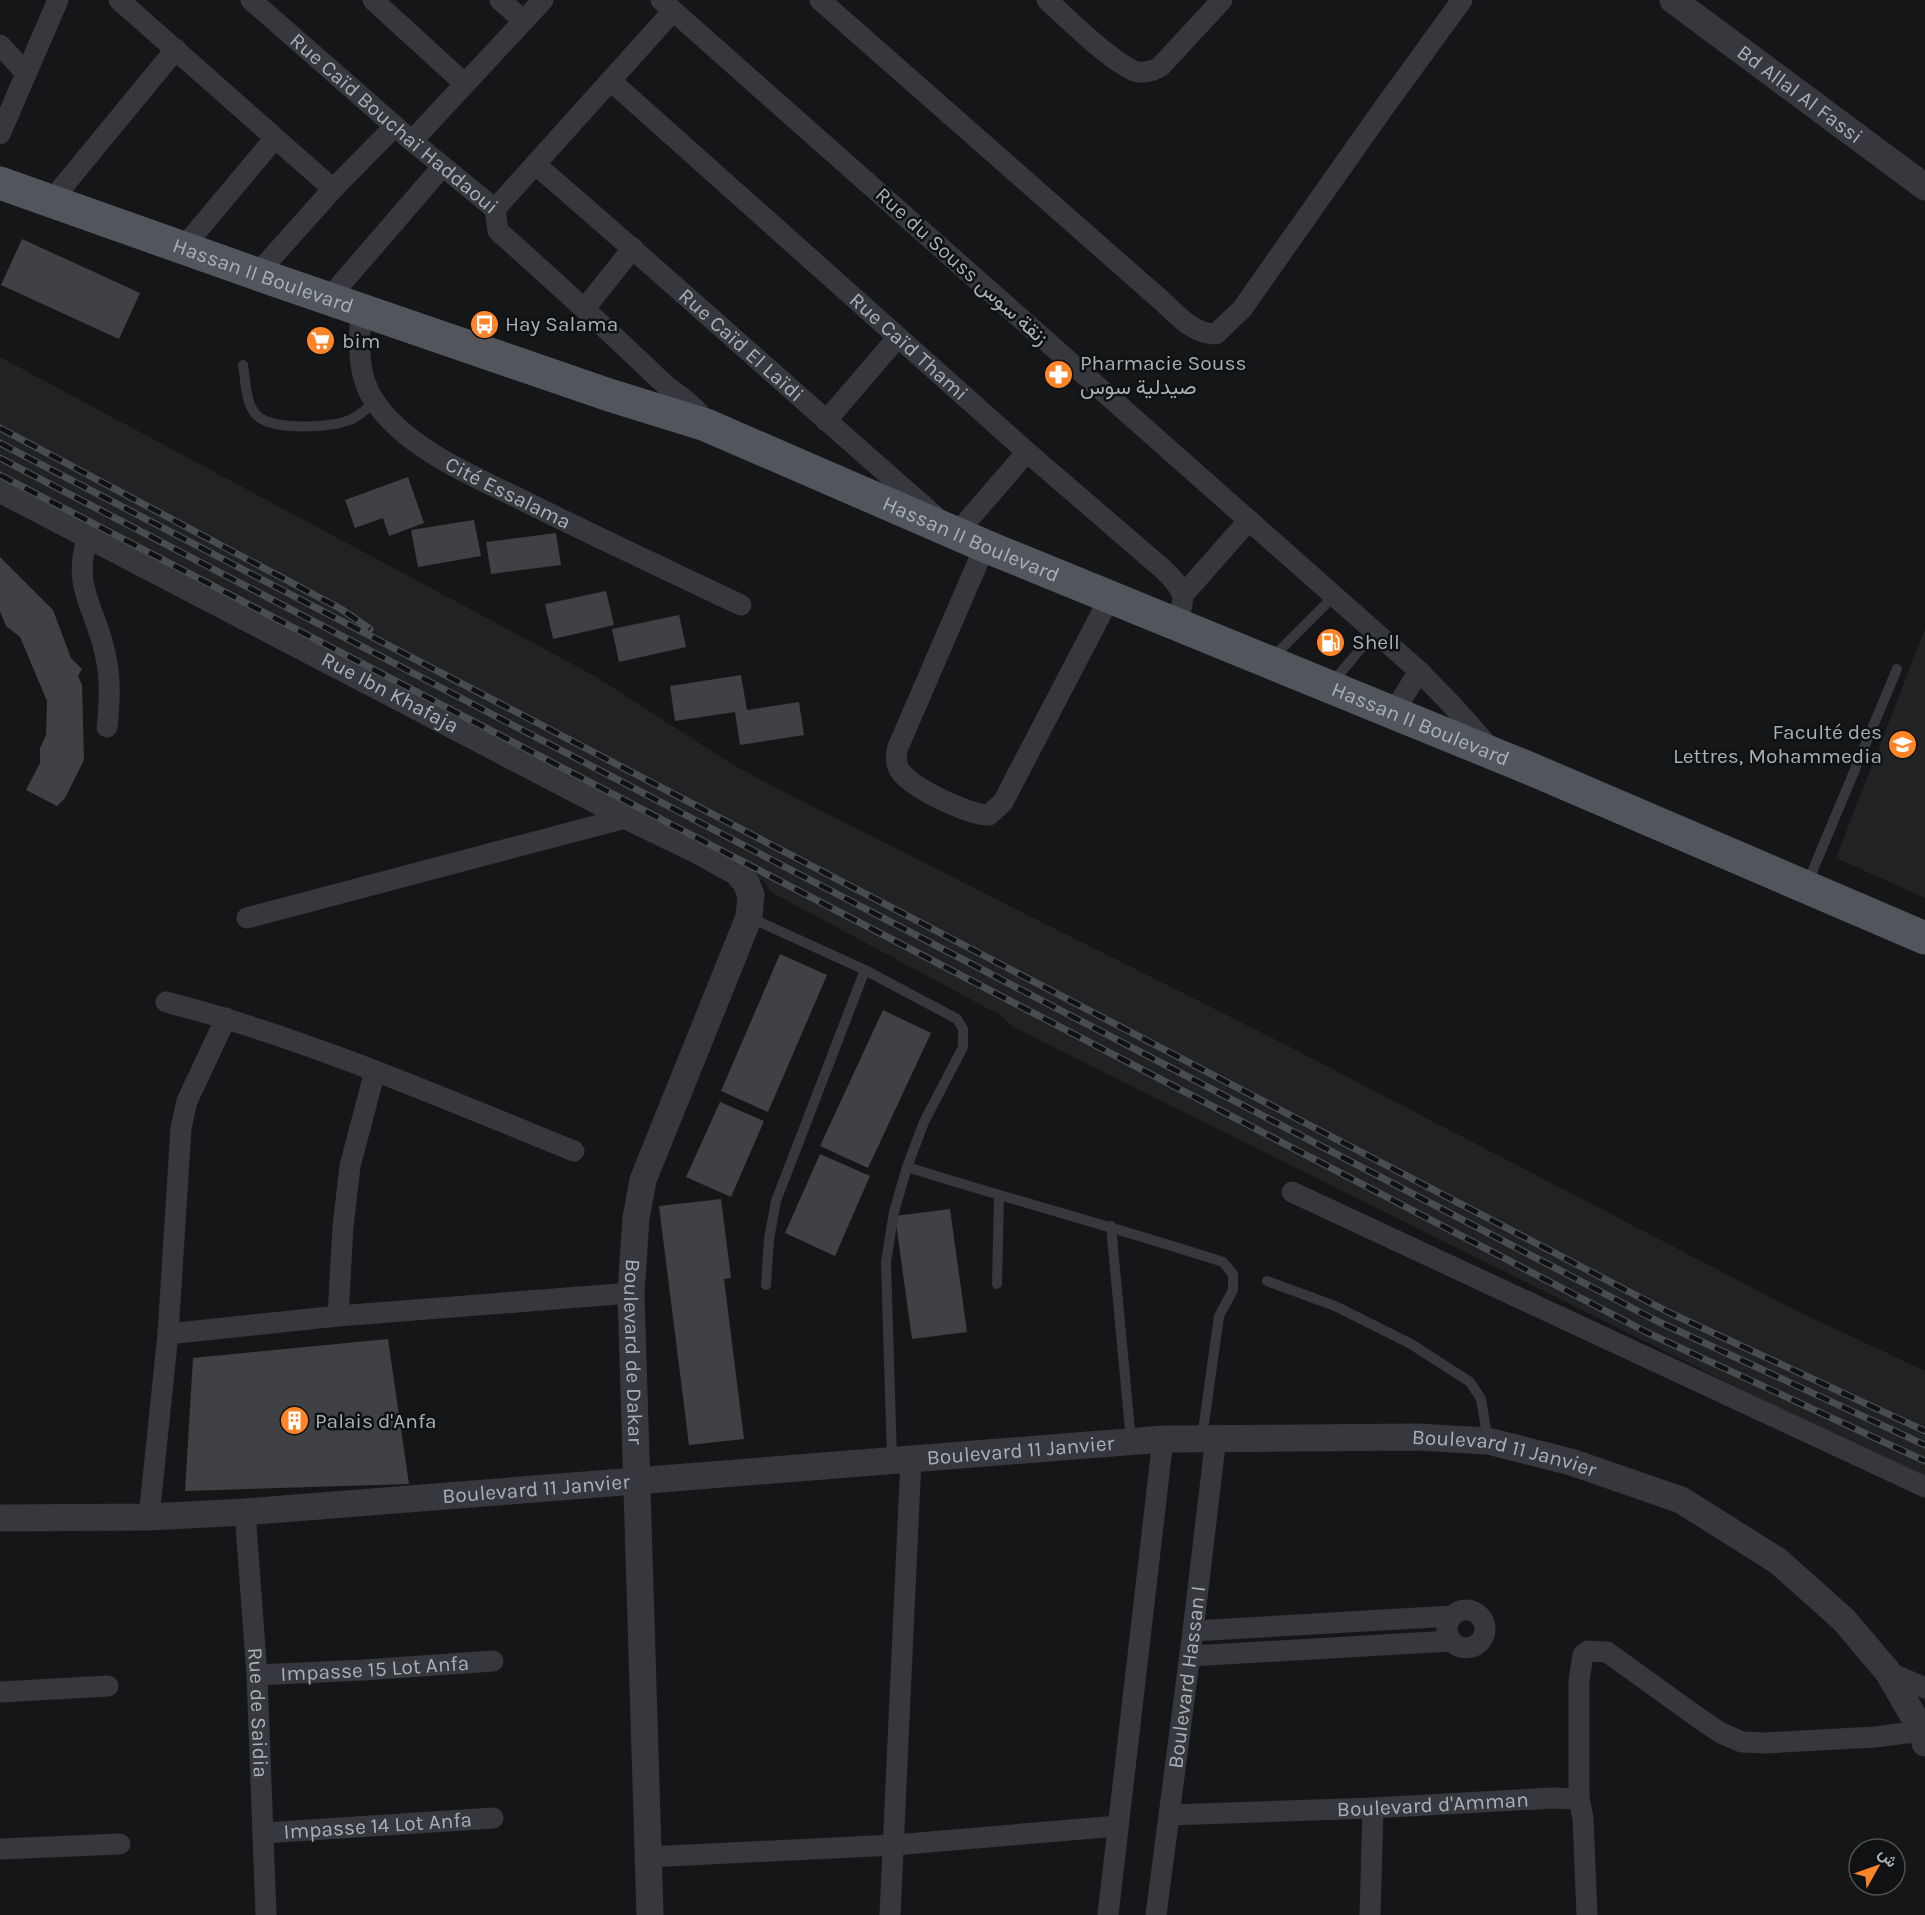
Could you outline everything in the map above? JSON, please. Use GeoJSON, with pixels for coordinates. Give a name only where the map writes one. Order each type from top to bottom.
{"type":"FeatureCollection","features":[{"type":"Feature","properties":{"kind":"main road","name":"Hassan II Boulevard"},"geometry":{"type":"LineString","coordinates":[[0,183],[361,310],[609,395],[706,425],[1110,597],[1179,609],[1269,662],[1925,938]]}},
{"type":"Feature","properties":{"kind":"street"},"geometry":{"type":"LineString","coordinates":[[1,128],[58,0]]}},
{"type":"Feature","properties":{"kind":"street"},"geometry":{"type":"LineString","coordinates":[[119,0],[333,189]]}},
{"type":"Feature","properties":{"kind":"street","name":"Rue Caïd Bouchaï Haddaoui"},"geometry":{"type":"LineString","coordinates":[[251,0],[411,141],[495,209],[498,231],[585,308],[667,387],[693,408],[706,425]]}},
{"type":"Feature","properties":{"kind":"street"},"geometry":{"type":"LineString","coordinates":[[373,0],[465,84]]}},
{"type":"Feature","properties":{"kind":"street"},"geometry":{"type":"LineString","coordinates":[[500,0],[524,21]]}},
{"type":"Feature","properties":{"kind":"street"},"geometry":{"type":"LineString","coordinates":[[411,141],[543,0]]}},
{"type":"Feature","properties":{"kind":"street"},"geometry":{"type":"LineString","coordinates":[[820,0],[1194,329],[1208,334],[1216,334],[1242,309],[1462,0]]}},
{"type":"Feature","properties":{"kind":"street"},"geometry":{"type":"LineString","coordinates":[[1047,0],[1114,58],[1133,70],[1141,72],[1160,67],[1222,0]]}},
{"type":"Feature","properties":{"kind":"street","name":"Bd Allal Al Fassi"},"geometry":{"type":"LineString","coordinates":[[1673,0],[1925,187]]}},
{"type":"Feature","properties":{"kind":"street"},"geometry":{"type":"LineString","coordinates":[[495,209],[610,81],[667,5]]}},
{"type":"Feature","properties":{"kind":"street","name":"Rue du Souss زنقة سوس"},"geometry":{"type":"LineString","coordinates":[[667,5],[1419,671],[1497,756]]}},
{"type":"Feature","properties":{"kind":"street"},"geometry":{"type":"LineString","coordinates":[[0,45],[27,73]]}},
{"type":"Feature","properties":{"kind":"street"},"geometry":{"type":"LineString","coordinates":[[51,201],[176,49]]}},
{"type":"Feature","properties":{"kind":"street","name":"Rue Caïd Thami"},"geometry":{"type":"LineString","coordinates":[[610,81],[1027,452],[1164,570],[1177,584],[1179,609]]}},
{"type":"Feature","properties":{"kind":"street"},"geometry":{"type":"LineString","coordinates":[[257,274],[333,189],[394,126]]}},
{"type":"Feature","properties":{"kind":"street"},"geometry":{"type":"LineString","coordinates":[[183,248],[275,138]]}},
{"type":"Feature","properties":{"kind":"street","name":"Rue Caïd El Laïdi"},"geometry":{"type":"LineString","coordinates":[[536,165],[633,248],[826,421],[940,520],[963,536]]}},
{"type":"Feature","properties":{"kind":"street"},"geometry":{"type":"LineString","coordinates":[[329,298],[442,167]]}},
{"type":"Feature","properties":{"kind":"street"},"geometry":{"type":"LineString","coordinates":[[585,308],[633,248]]}},
{"type":"Feature","properties":{"kind":"street","name":"Cité Essalama"},"geometry":{"type":"LineString","coordinates":[[361,310],[358,345],[363,379],[375,402],[395,425],[425,449],[465,471],[741,605]]}},
{"type":"Feature","properties":{"kind":"street"},"geometry":{"type":"LineString","coordinates":[[826,421],[898,337]]}},
{"type":"Feature","properties":{"kind":"street"},"geometry":{"type":"LineString","coordinates":[[1027,452],[963,526],[963,536],[898,747],[896,756],[898,768],[904,777],[968,812],[989,815],[1003,802],[1110,597]]}},
{"type":"Feature","properties":{"kind":"street","name":"Rue Ibn Khafaja"},"geometry":{"type":"LineString","coordinates":[[0,489],[629,818],[737,872],[746,883],[751,895],[749,917]]}},
{"type":"Feature","properties":{"kind":"street"},"geometry":{"type":"LineString","coordinates":[[1179,609],[1249,520]]}},
{"type":"Feature","properties":{"kind":"street"},"geometry":{"type":"LineString","coordinates":[[88,536],[83,551],[81,579],[106,654],[109,686],[107,727]]}},
{"type":"Feature","properties":{"kind":"street"},"geometry":{"type":"LineString","coordinates":[[1393,713],[1419,671]]}},
{"type":"Feature","properties":{"kind":"street"},"geometry":{"type":"LineString","coordinates":[[248,918],[629,818]]}},
{"type":"Feature","properties":{"kind":"street","name":"Boulevard de Dakar"},"geometry":{"type":"LineString","coordinates":[[650,1915],[631,1293],[636,1218],[643,1180],[749,917]]}},
{"type":"Feature","properties":{"kind":"street"},"geometry":{"type":"LineString","coordinates":[[166,1002],[226,1018],[375,1071],[574,1151]]}},
{"type":"Feature","properties":{"kind":"street"},"geometry":{"type":"LineString","coordinates":[[149,1517],[168,1334],[181,1128],[187,1101],[226,1018]]}},
{"type":"Feature","properties":{"kind":"street"},"geometry":{"type":"LineString","coordinates":[[338,1316],[343,1227],[350,1166],[375,1071]]}},
{"type":"Feature","properties":{"kind":"street"},"geometry":{"type":"LineString","coordinates":[[1292,1192],[1925,1486]]}},
{"type":"Feature","properties":{"kind":"street"},"geometry":{"type":"LineString","coordinates":[[168,1334],[338,1316],[631,1293]]}},
{"type":"Feature","properties":{"kind":"street","name":"Boulevard 11 Janvier"},"geometry":{"type":"LineString","coordinates":[[0,1518],[149,1517],[245,1512],[1163,1439],[1417,1437],[1488,1441],[1571,1462],[1682,1500],[1778,1561],[1844,1620],[1888,1672],[1923,1737]]}},
{"type":"Feature","properties":{"kind":"street","name":"Boulevard Hassan I"},"geometry":{"type":"LineString","coordinates":[[1156,1915],[1193,1631],[1209,1438]]}},
{"type":"Feature","properties":{"kind":"street"},"geometry":{"type":"LineString","coordinates":[[1108,1915],[1163,1439]]}},
{"type":"Feature","properties":{"kind":"street"},"geometry":{"type":"LineString","coordinates":[[890,1915],[894,1845],[901,1460]]}},
{"type":"Feature","properties":{"kind":"street","name":"Rue de Saidia"},"geometry":{"type":"LineString","coordinates":[[245,1512],[256,1675],[266,1915]]}},
{"type":"Feature","properties":{"kind":"street"},"geometry":{"type":"LineString","coordinates":[[1190,1656],[1451,1641],[1462,1648],[1475,1647],[1484,1637],[1486,1630],[1485,1624],[1477,1613],[1464,1610],[1452,1616],[1193,1631]]}},
{"type":"Feature","properties":{"kind":"street"},"geometry":{"type":"LineString","coordinates":[[1451,1641],[1447,1629],[1452,1616]]}},
{"type":"Feature","properties":{"kind":"street"},"geometry":{"type":"LineString","coordinates":[[1360,1622],[1361,1646]]}},
{"type":"Feature","properties":{"kind":"street"},"geometry":{"type":"LineString","coordinates":[[1587,1915],[1583,1818],[1579,1799],[1579,1681],[1583,1655],[1588,1651],[1607,1652],[1707,1724],[1742,1742],[1923,1737]]}},
{"type":"Feature","properties":{"kind":"street","name":"Impasse 15 Lot Anfa"},"geometry":{"type":"LineString","coordinates":[[256,1675],[493,1661]]}},
{"type":"Feature","properties":{"kind":"street"},"geometry":{"type":"LineString","coordinates":[[1888,1672],[1925,1688]]}},
{"type":"Feature","properties":{"kind":"street"},"geometry":{"type":"LineString","coordinates":[[0,1692],[108,1686]]}},
{"type":"Feature","properties":{"kind":"street","name":"Boulevard d'Amman"},"geometry":{"type":"LineString","coordinates":[[1168,1815],[1373,1808],[1553,1798],[1579,1799]]}},
{"type":"Feature","properties":{"kind":"street"},"geometry":{"type":"LineString","coordinates":[[1370,1915],[1373,1808]]}},
{"type":"Feature","properties":{"kind":"street","name":"Impasse 14 Lot Anfa"},"geometry":{"type":"LineString","coordinates":[[264,1833],[493,1818]]}},
{"type":"Feature","properties":{"kind":"street"},"geometry":{"type":"LineString","coordinates":[[648,1857],[894,1845],[1118,1826]]}},
{"type":"Feature","properties":{"kind":"street"},"geometry":{"type":"LineString","coordinates":[[0,1849],[120,1844]]}},
{"type":"Feature","properties":{"kind":"lane"},"geometry":{"type":"LineString","coordinates":[[243,365],[249,401],[259,417],[279,424],[301,426],[339,424],[354,418],[375,402]]}},
{"type":"Feature","properties":{"kind":"lane"},"geometry":{"type":"LineString","coordinates":[[1269,662],[1334,596]]}},
{"type":"Feature","properties":{"kind":"lane"},"geometry":{"type":"LineString","coordinates":[[1329,686],[1374,633]]}},
{"type":"Feature","properties":{"kind":"lane"},"geometry":{"type":"LineString","coordinates":[[1806,886],[1897,669]]}},
{"type":"Feature","properties":{"kind":"lane"},"geometry":{"type":"LineString","coordinates":[[749,917],[865,970],[957,1020],[963,1029],[963,1047],[924,1122],[907,1167],[894,1212],[886,1262],[901,1460]]}},
{"type":"Feature","properties":{"kind":"lane"},"geometry":{"type":"LineString","coordinates":[[766,1285],[770,1239],[777,1201],[865,970]]}},
{"type":"Feature","properties":{"kind":"lane"},"geometry":{"type":"LineString","coordinates":[[907,1167],[999,1196],[1111,1226],[1223,1262],[1233,1274],[1233,1290],[1218,1316],[1209,1438]]}},
{"type":"Feature","properties":{"kind":"lane"},"geometry":{"type":"LineString","coordinates":[[997,1284],[999,1196]]}},
{"type":"Feature","properties":{"kind":"lane"},"geometry":{"type":"LineString","coordinates":[[1111,1226],[1131,1442]]}},
{"type":"Feature","properties":{"kind":"lane"},"geometry":{"type":"LineString","coordinates":[[1267,1281],[1335,1306],[1411,1344],[1470,1382],[1481,1399],[1488,1441]]}},
{"type":"Feature","properties":{"kind":"shaded area"},"geometry":{"type":"Polygon","coordinates":[[[0,357],[593,675],[735,766],[786,793],[1292,1048],[1795,1310],[1925,1371],[1925,1478],[1847,1442],[1013,1027],[1000,1015],[771,892],[765,882],[0,483],[0,357]]]}},
{"type":"Feature","properties":{"kind":"shaded area","name":"Faculté des Lettres, Mohammedia"},"geometry":{"type":"Polygon","coordinates":[[[1925,629],[1925,898],[1836,858],[1925,629]]]}},
{"type":"Feature","properties":{"kind":"building"},"geometry":{"type":"Polygon","coordinates":[[[22,239],[140,293],[119,339],[1,285],[22,239]]]}},
{"type":"Feature","properties":{"kind":"building"},"geometry":{"type":"Polygon","coordinates":[[[408,477],[424,523],[389,536],[383,518],[355,528],[345,500],[408,477]]]}},
{"type":"Feature","properties":{"kind":"building"},"geometry":{"type":"Polygon","coordinates":[[[474,520],[481,556],[418,567],[411,530],[474,520]]]}},
{"type":"Feature","properties":{"kind":"building"},"geometry":{"type":"Polygon","coordinates":[[[556,533],[561,565],[491,574],[486,542],[556,533]]]}},
{"type":"Feature","properties":{"kind":"building"},"geometry":{"type":"Polygon","coordinates":[[[0,557],[53,610],[71,658],[82,669],[78,676],[82,685],[84,760],[65,798],[57,806],[26,790],[40,763],[40,748],[46,735],[47,701],[20,637],[6,626],[0,611],[0,557]]]}},
{"type":"Feature","properties":{"kind":"building"},"geometry":{"type":"Polygon","coordinates":[[[606,591],[614,625],[553,639],[545,604],[606,591]]]}},
{"type":"Feature","properties":{"kind":"building"},"geometry":{"type":"Polygon","coordinates":[[[679,615],[686,647],[619,662],[612,629],[679,615]]]}},
{"type":"Feature","properties":{"kind":"building"},"geometry":{"type":"Polygon","coordinates":[[[741,675],[747,710],[799,702],[804,735],[740,745],[735,712],[675,721],[670,686],[741,675]]]}},
{"type":"Feature","properties":{"kind":"building"},"geometry":{"type":"Polygon","coordinates":[[[780,954],[827,975],[768,1112],[721,1091],[780,954]]]}},
{"type":"Feature","properties":{"kind":"building"},"geometry":{"type":"Polygon","coordinates":[[[883,1010],[931,1033],[868,1168],[820,1146],[883,1010]]]}},
{"type":"Feature","properties":{"kind":"building"},"geometry":{"type":"Polygon","coordinates":[[[720,1102],[764,1121],[731,1197],[686,1177],[720,1102]]]}},
{"type":"Feature","properties":{"kind":"building"},"geometry":{"type":"Polygon","coordinates":[[[820,1154],[870,1176],[835,1256],[785,1233],[820,1154]]]}},
{"type":"Feature","properties":{"kind":"building"},"geometry":{"type":"Polygon","coordinates":[[[721,1199],[731,1278],[724,1279],[744,1439],[689,1445],[659,1206],[721,1199]]]}},
{"type":"Feature","properties":{"kind":"building"},"geometry":{"type":"Polygon","coordinates":[[[950,1209],[967,1332],[912,1339],[895,1216],[950,1209]]]}},
{"type":"Feature","properties":{"kind":"building","name":"Palais d'Anfa"},"geometry":{"type":"Polygon","coordinates":[[[388,1339],[409,1484],[185,1491],[193,1358],[388,1339]]]}},
{"type":"Feature","properties":{"kind":"railway"},"geometry":{"type":"LineString","coordinates":[[0,428],[341,609],[370,629]]}},
{"type":"Feature","properties":{"kind":"railway"},"geometry":{"type":"LineString","coordinates":[[0,443],[1668,1312],[1925,1431]]}},
{"type":"Feature","properties":{"kind":"railway"},"geometry":{"type":"LineString","coordinates":[[0,458],[1657,1321],[1925,1445]]}},
{"type":"Feature","properties":{"kind":"railway"},"geometry":{"type":"LineString","coordinates":[[0,475],[1648,1333],[1925,1461]]}},
{"type":"Feature","properties":{"kind":"place","name":"Hay Salama"},"geometry":{"type":"Point","coordinates":[484,324]}},
{"type":"Feature","properties":{"kind":"place","name":"bim"},"geometry":{"type":"Point","coordinates":[321,341]}},
{"type":"Feature","properties":{"kind":"place","name":"Pharmacie Souss صيدلية سوس"},"geometry":{"type":"Point","coordinates":[1059,375]}},
{"type":"Feature","properties":{"kind":"place","name":"Shell"},"geometry":{"type":"Point","coordinates":[1331,642]}},
{"type":"Feature","properties":{"kind":"place","name":"Faculté des Lettres, Mohammedia"},"geometry":{"type":"Point","coordinates":[1903,744]}},
{"type":"Feature","properties":{"kind":"place","name":"Palais d'Anfa"},"geometry":{"type":"Point","coordinates":[294,1421]}}]}
